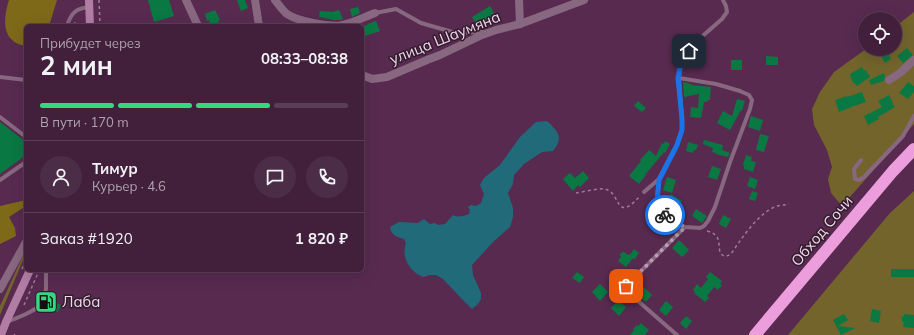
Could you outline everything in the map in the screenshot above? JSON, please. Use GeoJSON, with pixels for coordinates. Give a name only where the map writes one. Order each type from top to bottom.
{"type":"FeatureCollection","features":[{"type":"Feature","properties":{"kind":"highway","name":"Обход Сочи"},"geometry":{"type":"LineString","coordinates":[[756,335],[893,171],[914,149]]}},
{"type":"Feature","properties":{"kind":"main road"},"geometry":{"type":"LineString","coordinates":[[89,4],[90,24]]}},
{"type":"Feature","properties":{"kind":"main road"},"geometry":{"type":"LineString","coordinates":[[1,335],[6,322],[34,272]]}},
{"type":"Feature","properties":{"kind":"street"},"geometry":{"type":"LineString","coordinates":[[186,0],[197,24]]}},
{"type":"Feature","properties":{"kind":"street"},"geometry":{"type":"LineString","coordinates":[[255,0],[260,24]]}},
{"type":"Feature","properties":{"kind":"street"},"geometry":{"type":"LineString","coordinates":[[275,0],[287,14],[299,19],[320,24]]}},
{"type":"Feature","properties":{"kind":"street"},"geometry":{"type":"LineString","coordinates":[[520,0],[520,24]]}},
{"type":"Feature","properties":{"kind":"street","name":"улица Шаумяна"},"geometry":{"type":"LineString","coordinates":[[364,76],[372,79],[387,77],[440,55],[482,35],[520,24],[584,0]]}},
{"type":"Feature","properties":{"kind":"street"},"geometry":{"type":"LineString","coordinates":[[348,24],[375,13]]}},
{"type":"Feature","properties":{"kind":"street"},"geometry":{"type":"LineString","coordinates":[[890,80],[914,60]]}},
{"type":"Feature","properties":{"kind":"street"},"geometry":{"type":"LineString","coordinates":[[0,289],[24,246]]}},
{"type":"Feature","properties":{"kind":"lane"},"geometry":{"type":"LineString","coordinates":[[678,78],[716,84],[740,90],[749,95],[752,100],[716,207],[708,221],[700,228],[685,227],[673,222],[660,210],[657,201],[659,180],[677,145],[682,130],[678,78],[681,63],[698,40],[722,19],[727,12],[723,0]]}},
{"type":"Feature","properties":{"kind":"lane"},"geometry":{"type":"LineString","coordinates":[[68,24],[74,12],[89,4]]}},
{"type":"Feature","properties":{"kind":"lane"},"geometry":{"type":"LineString","coordinates":[[375,13],[396,9],[421,23],[456,33],[478,33],[496,30]]}},
{"type":"Feature","properties":{"kind":"lane"},"geometry":{"type":"LineString","coordinates":[[0,77],[24,81]]}},
{"type":"Feature","properties":{"kind":"lane"},"geometry":{"type":"LineString","coordinates":[[861,160],[854,169],[855,179],[858,180],[864,177],[903,136],[914,116]]}},
{"type":"Feature","properties":{"kind":"lane"},"geometry":{"type":"LineString","coordinates":[[0,117],[24,135]]}},
{"type":"Feature","properties":{"kind":"lane"},"geometry":{"type":"LineString","coordinates":[[0,180],[24,163]]}},
{"type":"Feature","properties":{"kind":"lane"},"geometry":{"type":"LineString","coordinates":[[644,192],[659,180]]}},
{"type":"Feature","properties":{"kind":"lane"},"geometry":{"type":"LineString","coordinates":[[677,335],[630,294],[626,286],[685,227]]}},
{"type":"Feature","properties":{"kind":"lane"},"geometry":{"type":"LineString","coordinates":[[44,297],[46,289],[46,272]]}},
{"type":"Feature","properties":{"kind":"lane"},"geometry":{"type":"LineString","coordinates":[[6,322],[28,313],[41,304]]}},
{"type":"Feature","properties":{"kind":"path"},"geometry":{"type":"LineString","coordinates":[[99,0],[100,24]]}},
{"type":"Feature","properties":{"kind":"path"},"geometry":{"type":"LineString","coordinates":[[576,193],[603,189],[610,191],[614,194],[620,206],[624,208],[634,203],[644,192]]}},
{"type":"Feature","properties":{"kind":"path"},"geometry":{"type":"LineString","coordinates":[[700,228],[716,235],[719,239],[720,253],[723,256],[727,256],[731,254],[760,216],[777,206],[789,204]]}},
{"type":"Feature","properties":{"kind":"path"},"geometry":{"type":"LineString","coordinates":[[24,305],[34,272]]}},
{"type":"Feature","properties":{"kind":"shaded area"},"geometry":{"type":"Polygon","coordinates":[[[9,0],[57,0],[50,24],[24,24],[24,46],[18,44],[8,35],[5,22],[9,0]]]}},
{"type":"Feature","properties":{"kind":"shaded area"},"geometry":{"type":"Polygon","coordinates":[[[914,12],[914,124],[842,206],[831,193],[828,179],[832,167],[827,150],[814,125],[812,109],[820,92],[834,72],[858,55],[858,56],[902,56],[902,21],[914,12]]]}},
{"type":"Feature","properties":{"kind":"shaded area"},"geometry":{"type":"Polygon","coordinates":[[[547,121],[557,131],[559,138],[558,142],[553,151],[542,152],[524,164],[514,175],[513,184],[508,193],[513,208],[513,217],[510,227],[494,241],[472,265],[473,275],[481,293],[481,299],[472,309],[443,279],[436,275],[423,277],[410,267],[405,258],[406,243],[404,239],[393,234],[390,227],[399,222],[418,223],[424,219],[430,224],[445,224],[453,215],[459,217],[469,214],[470,210],[468,207],[471,205],[476,206],[481,203],[484,194],[480,185],[484,178],[500,165],[520,137],[536,122],[547,121]]]}},
{"type":"Feature","properties":{"kind":"shaded area"},"geometry":{"type":"Polygon","coordinates":[[[914,191],[914,335],[788,335],[890,213],[914,191]]]}},
{"type":"Feature","properties":{"kind":"shaded area"},"geometry":{"type":"Polygon","coordinates":[[[24,200],[24,207],[9,217],[15,228],[16,236],[0,244],[0,206],[24,200]]]}},
{"type":"Feature","properties":{"kind":"shaded area"},"geometry":{"type":"Polygon","coordinates":[[[24,253],[24,258],[0,315],[0,306],[24,253]]]}},
{"type":"Feature","properties":{"kind":"building"},"geometry":{"type":"Polygon","coordinates":[[[148,0],[169,0],[174,16],[154,22],[148,0]]]}},
{"type":"Feature","properties":{"kind":"building"},"geometry":{"type":"Polygon","coordinates":[[[237,0],[245,0],[248,8],[241,11],[237,0]]]}},
{"type":"Feature","properties":{"kind":"building"},"geometry":{"type":"Polygon","coordinates":[[[490,6],[494,13],[490,15],[493,20],[479,28],[472,17],[490,6]]]}},
{"type":"Feature","properties":{"kind":"building"},"geometry":{"type":"Polygon","coordinates":[[[358,7],[360,13],[352,17],[350,9],[358,7]]]}},
{"type":"Feature","properties":{"kind":"building"},"geometry":{"type":"Polygon","coordinates":[[[215,10],[220,20],[214,24],[210,24],[209,20],[207,21],[205,14],[215,10]]]}},
{"type":"Feature","properties":{"kind":"building"},"geometry":{"type":"Polygon","coordinates":[[[339,10],[343,19],[341,20],[332,20],[319,17],[320,11],[333,12],[339,10]]]}},
{"type":"Feature","properties":{"kind":"building"},"geometry":{"type":"Polygon","coordinates":[[[376,21],[380,31],[364,36],[364,26],[368,25],[367,24],[376,21]]]}},
{"type":"Feature","properties":{"kind":"building"},"geometry":{"type":"Polygon","coordinates":[[[907,48],[913,55],[903,63],[897,56],[902,56],[902,52],[907,48]]]}},
{"type":"Feature","properties":{"kind":"building"},"geometry":{"type":"Polygon","coordinates":[[[766,56],[778,57],[778,65],[766,65],[766,56]]]}},
{"type":"Feature","properties":{"kind":"building"},"geometry":{"type":"Polygon","coordinates":[[[881,56],[889,56],[891,59],[885,63],[881,56]]]}},
{"type":"Feature","properties":{"kind":"building"},"geometry":{"type":"Polygon","coordinates":[[[731,60],[742,60],[742,70],[731,70],[731,60]]]}},
{"type":"Feature","properties":{"kind":"building"},"geometry":{"type":"Polygon","coordinates":[[[862,67],[864,71],[866,70],[870,77],[857,86],[852,81],[850,74],[862,67]]]}},
{"type":"Feature","properties":{"kind":"building"},"geometry":{"type":"Polygon","coordinates":[[[884,73],[884,81],[871,85],[869,80],[884,73]]]}},
{"type":"Feature","properties":{"kind":"building"},"geometry":{"type":"Polygon","coordinates":[[[683,82],[691,85],[711,87],[710,100],[704,102],[701,118],[690,117],[691,107],[698,108],[699,94],[684,97],[683,82]]]}},
{"type":"Feature","properties":{"kind":"building"},"geometry":{"type":"Polygon","coordinates":[[[908,82],[914,86],[914,92],[908,99],[899,93],[908,82]]]}},
{"type":"Feature","properties":{"kind":"building"},"geometry":{"type":"Polygon","coordinates":[[[862,92],[866,102],[839,112],[835,100],[862,92]]]}},
{"type":"Feature","properties":{"kind":"building"},"geometry":{"type":"Polygon","coordinates":[[[889,95],[895,107],[868,125],[864,116],[882,107],[878,101],[889,95]]]}},
{"type":"Feature","properties":{"kind":"building"},"geometry":{"type":"Polygon","coordinates":[[[737,99],[745,101],[742,111],[741,110],[730,130],[717,123],[723,111],[732,116],[737,99]]]}},
{"type":"Feature","properties":{"kind":"building"},"geometry":{"type":"Polygon","coordinates":[[[638,101],[646,108],[642,112],[634,106],[638,101]]]}},
{"type":"Feature","properties":{"kind":"building"},"geometry":{"type":"Polygon","coordinates":[[[751,116],[763,120],[760,131],[748,127],[751,116]]]}},
{"type":"Feature","properties":{"kind":"building"},"geometry":{"type":"Polygon","coordinates":[[[0,122],[24,140],[24,156],[0,174],[0,122]]]}},
{"type":"Feature","properties":{"kind":"building"},"geometry":{"type":"Polygon","coordinates":[[[760,134],[769,136],[764,152],[756,150],[760,134]]]}},
{"type":"Feature","properties":{"kind":"building"},"geometry":{"type":"Polygon","coordinates":[[[704,140],[723,145],[722,150],[730,153],[728,157],[712,152],[713,148],[703,144],[704,140]]]}},
{"type":"Feature","properties":{"kind":"building"},"geometry":{"type":"Polygon","coordinates":[[[665,141],[670,144],[665,153],[664,152],[639,184],[629,176],[649,150],[656,156],[662,143],[664,144],[665,141]]]}},
{"type":"Feature","properties":{"kind":"building"},"geometry":{"type":"Polygon","coordinates":[[[688,142],[698,145],[693,153],[686,151],[688,142]]]}},
{"type":"Feature","properties":{"kind":"building"},"geometry":{"type":"Polygon","coordinates":[[[746,155],[752,157],[751,161],[756,162],[753,172],[744,169],[743,165],[746,155]]]}},
{"type":"Feature","properties":{"kind":"building"},"geometry":{"type":"Polygon","coordinates":[[[712,166],[721,169],[717,180],[708,177],[712,166]]]}},
{"type":"Feature","properties":{"kind":"building"},"geometry":{"type":"Polygon","coordinates":[[[583,171],[589,178],[580,187],[578,185],[573,191],[563,179],[570,173],[575,178],[583,171]]]}},
{"type":"Feature","properties":{"kind":"building"},"geometry":{"type":"Polygon","coordinates":[[[667,177],[676,180],[672,193],[663,190],[667,177]]]}},
{"type":"Feature","properties":{"kind":"building"},"geometry":{"type":"Polygon","coordinates":[[[750,177],[758,180],[755,189],[747,186],[750,177]]]}},
{"type":"Feature","properties":{"kind":"building"},"geometry":{"type":"Polygon","coordinates":[[[752,191],[758,193],[755,201],[749,199],[752,191]]]}},
{"type":"Feature","properties":{"kind":"building"},"geometry":{"type":"Polygon","coordinates":[[[671,194],[682,201],[675,214],[668,209],[670,206],[665,203],[671,194]]]}},
{"type":"Feature","properties":{"kind":"building"},"geometry":{"type":"Polygon","coordinates":[[[696,209],[707,216],[702,223],[692,216],[696,209]]]}},
{"type":"Feature","properties":{"kind":"building"},"geometry":{"type":"Polygon","coordinates":[[[723,215],[731,219],[726,228],[719,224],[723,215]]]}},
{"type":"Feature","properties":{"kind":"building"},"geometry":{"type":"Polygon","coordinates":[[[679,240],[689,250],[682,257],[672,248],[679,240]]]}},
{"type":"Feature","properties":{"kind":"building"},"geometry":{"type":"Polygon","coordinates":[[[634,249],[639,253],[626,267],[618,261],[621,257],[621,253],[624,252],[630,255],[634,249]]]}},
{"type":"Feature","properties":{"kind":"building"},"geometry":{"type":"Polygon","coordinates":[[[891,269],[914,269],[914,277],[891,277],[891,269]]]}},
{"type":"Feature","properties":{"kind":"building"},"geometry":{"type":"Polygon","coordinates":[[[577,272],[584,277],[580,283],[572,278],[577,272]]]}},
{"type":"Feature","properties":{"kind":"building"},"geometry":{"type":"Polygon","coordinates":[[[710,272],[722,281],[720,284],[722,285],[718,290],[714,287],[707,296],[709,298],[705,302],[694,293],[695,292],[693,290],[697,284],[701,288],[708,279],[706,277],[710,272]]]}},
{"type":"Feature","properties":{"kind":"building"},"geometry":{"type":"Polygon","coordinates":[[[639,283],[652,295],[646,302],[632,291],[639,283]]]}},
{"type":"Feature","properties":{"kind":"building"},"geometry":{"type":"Polygon","coordinates":[[[600,284],[608,292],[600,301],[592,292],[600,284]]]}},
{"type":"Feature","properties":{"kind":"building"},"geometry":{"type":"Polygon","coordinates":[[[40,296],[43,300],[47,299],[61,305],[58,312],[44,305],[42,301],[37,302],[40,296]]]}},
{"type":"Feature","properties":{"kind":"building"},"geometry":{"type":"Polygon","coordinates":[[[619,300],[626,307],[619,316],[611,308],[619,300]]]}},
{"type":"Feature","properties":{"kind":"building"},"geometry":{"type":"Polygon","coordinates":[[[666,301],[673,307],[666,316],[659,310],[666,301]]]}},
{"type":"Feature","properties":{"kind":"building"},"geometry":{"type":"Polygon","coordinates":[[[872,309],[881,311],[879,323],[870,321],[872,309]]]}},
{"type":"Feature","properties":{"kind":"building"},"geometry":{"type":"Polygon","coordinates":[[[844,314],[848,320],[838,326],[855,328],[841,335],[833,320],[844,314]]]}},
{"type":"Feature","properties":{"kind":"building"},"geometry":{"type":"Polygon","coordinates":[[[904,314],[914,315],[914,328],[903,327],[904,322],[902,322],[902,316],[904,317],[904,314]]]}},
{"type":"Feature","properties":{"kind":"building"},"geometry":{"type":"Polygon","coordinates":[[[686,316],[692,321],[686,329],[680,323],[686,316]]]}},
{"type":"Feature","properties":{"kind":"building"},"geometry":{"type":"Polygon","coordinates":[[[641,323],[649,330],[645,335],[630,335],[634,330],[633,329],[641,323]]]}},
{"type":"Feature","properties":{"kind":"way so far"},"geometry":{"type":"LineString","coordinates":[[626,286],[685,227],[673,222],[665,215]]}},
{"type":"Feature","properties":{"kind":"place","name":"Лаба"},"geometry":{"type":"Point","coordinates":[46,302]}},
{"type":"Feature","properties":{"kind":"route"},"geometry":{"type":"LineString","coordinates":[[665,215],[660,210],[657,201],[659,180],[677,145],[682,130],[678,78],[681,63],[689,51]]}}]}
